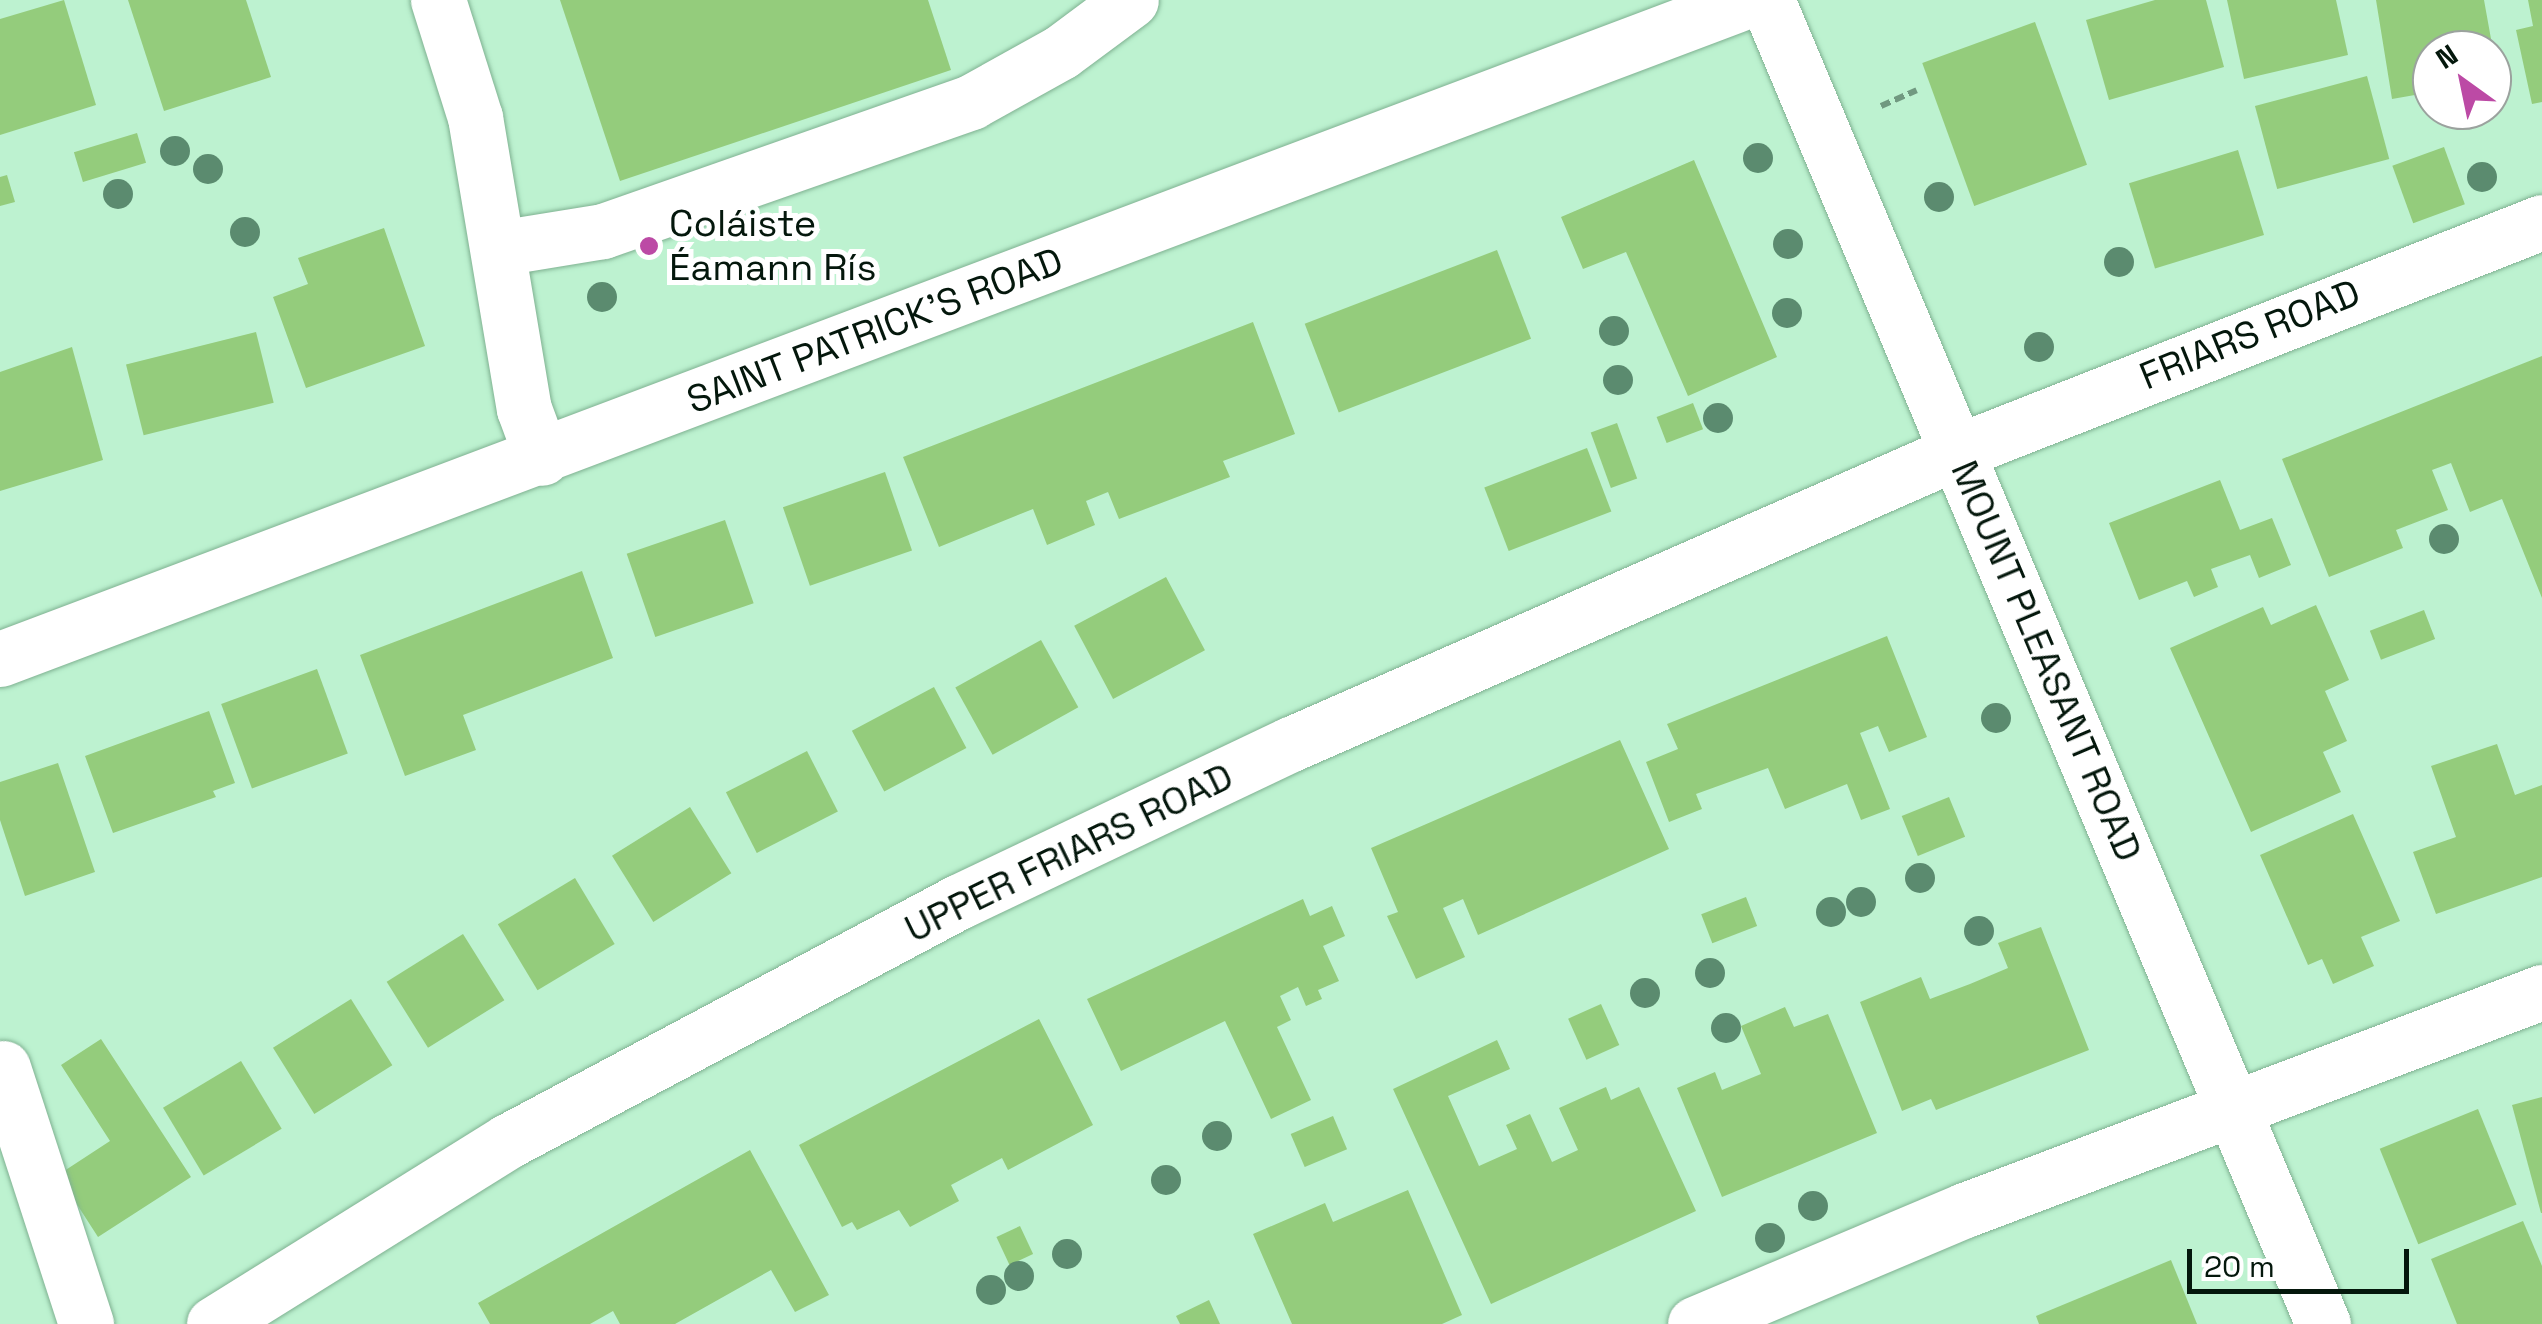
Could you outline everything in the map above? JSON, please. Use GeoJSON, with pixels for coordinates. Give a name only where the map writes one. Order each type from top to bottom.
{"type":"FeatureCollection","features":[{"type":"Feature","properties":{"kind":"street"},"geometry":{"type":"LineString","coordinates":[[438,0],[475,117],[524,408],[542,458]]}},
{"type":"Feature","properties":{"kind":"street"},"geometry":{"type":"LineString","coordinates":[[498,248],[603,231],[971,102],[1061,52],[1131,0]]}},
{"type":"Feature","properties":{"kind":"street","name":"SAINT PATRICK'S ROAD"},"geometry":{"type":"LineString","coordinates":[[0,659],[542,458],[1749,0]]}},
{"type":"Feature","properties":{"kind":"street","name":"MOUNT PLEASANT ROAD"},"geometry":{"type":"LineString","coordinates":[[1767,0],[2323,1324]]}},
{"type":"Feature","properties":{"kind":"street","name":"FRIARS ROAD"},"geometry":{"type":"LineString","coordinates":[[1958,451],[2542,222]]}},
{"type":"Feature","properties":{"kind":"street","name":"UPPER FRIARS ROAD"},"geometry":{"type":"LineString","coordinates":[[214,1324],[508,1141],[958,902],[1290,744],[1958,451]]}},
{"type":"Feature","properties":{"kind":"street"},"geometry":{"type":"LineString","coordinates":[[1696,1324],[1922,1227],[2542,992]]}},
{"type":"Feature","properties":{"kind":"street"},"geometry":{"type":"LineString","coordinates":[[3,1068],[86,1324]]}},
{"type":"Feature","properties":{"kind":"path"},"geometry":{"type":"LineString","coordinates":[[1874,108],[1916,90]]}},
{"type":"Feature","properties":{"kind":"building"},"geometry":{"type":"Polygon","coordinates":[[[64,0],[96,105],[0,135],[0,19],[64,0]]]}},
{"type":"Feature","properties":{"kind":"building"},"geometry":{"type":"Polygon","coordinates":[[[128,0],[246,0],[271,77],[164,111],[128,0]]]}},
{"type":"Feature","properties":{"kind":"building"},"geometry":{"type":"Polygon","coordinates":[[[560,0],[928,0],[951,70],[620,181],[560,0]]]}},
{"type":"Feature","properties":{"kind":"building"},"geometry":{"type":"Polygon","coordinates":[[[2155,0],[2206,0],[2224,67],[2109,100],[2086,20],[2155,0]]]}},
{"type":"Feature","properties":{"kind":"building"},"geometry":{"type":"Polygon","coordinates":[[[2227,0],[2336,0],[2348,55],[2244,79],[2227,0]]]}},
{"type":"Feature","properties":{"kind":"building"},"geometry":{"type":"Polygon","coordinates":[[[2376,0],[2484,0],[2489,30],[2412,30],[2412,96],[2392,99],[2376,0]]]}},
{"type":"Feature","properties":{"kind":"building"},"geometry":{"type":"Polygon","coordinates":[[[2528,0],[2542,0],[2542,102],[2532,104],[2516,30],[2533,26],[2528,0]]]}},
{"type":"Feature","properties":{"kind":"building"},"geometry":{"type":"Polygon","coordinates":[[[2035,22],[2087,165],[1974,206],[1922,63],[2035,22]]]}},
{"type":"Feature","properties":{"kind":"building"},"geometry":{"type":"Polygon","coordinates":[[[2367,76],[2389,159],[2277,189],[2255,106],[2367,76]]]}},
{"type":"Feature","properties":{"kind":"building"},"geometry":{"type":"Polygon","coordinates":[[[137,133],[146,163],[83,182],[74,152],[137,133]]]}},
{"type":"Feature","properties":{"kind":"building"},"geometry":{"type":"Polygon","coordinates":[[[2444,147],[2465,204],[2413,223],[2392,166],[2444,147]]]}},
{"type":"Feature","properties":{"kind":"building"},"geometry":{"type":"Polygon","coordinates":[[[2238,150],[2264,235],[2155,268],[2129,183],[2238,150]]]}},
{"type":"Feature","properties":{"kind":"building"},"geometry":{"type":"Polygon","coordinates":[[[1694,160],[1777,357],[1688,396],[1626,252],[1583,269],[1561,217],[1694,160]]]}},
{"type":"Feature","properties":{"kind":"building"},"geometry":{"type":"Polygon","coordinates":[[[7,175],[15,202],[0,206],[0,177],[7,175]]]}},
{"type":"Feature","properties":{"kind":"building"},"geometry":{"type":"Polygon","coordinates":[[[384,228],[425,346],[306,388],[273,297],[308,284],[298,258],[384,228]]]}},
{"type":"Feature","properties":{"kind":"building"},"geometry":{"type":"Polygon","coordinates":[[[1497,250],[1531,339],[1339,413],[1305,324],[1497,250]]]}},
{"type":"Feature","properties":{"kind":"building"},"geometry":{"type":"Polygon","coordinates":[[[1253,322],[1295,434],[1223,461],[1230,477],[1119,519],[1108,492],[1086,501],[1095,525],[1047,545],[1033,509],[939,547],[903,457],[1253,322]]]}},
{"type":"Feature","properties":{"kind":"building"},"geometry":{"type":"Polygon","coordinates":[[[256,332],[274,403],[144,435],[126,364],[256,332]]]}},
{"type":"Feature","properties":{"kind":"building"},"geometry":{"type":"Polygon","coordinates":[[[72,347],[103,460],[0,491],[0,372],[72,347]]]}},
{"type":"Feature","properties":{"kind":"building"},"geometry":{"type":"Polygon","coordinates":[[[2542,356],[2542,598],[2502,499],[2470,512],[2451,463],[2432,470],[2448,510],[2396,530],[2403,548],[2329,577],[2282,459],[2542,356]]]}},
{"type":"Feature","properties":{"kind":"building"},"geometry":{"type":"Polygon","coordinates":[[[1693,403],[1703,429],[1667,443],[1657,417],[1693,403]]]}},
{"type":"Feature","properties":{"kind":"building"},"geometry":{"type":"Polygon","coordinates":[[[1617,423],[1637,478],[1611,488],[1591,433],[1617,423]]]}},
{"type":"Feature","properties":{"kind":"building"},"geometry":{"type":"Polygon","coordinates":[[[1587,448],[1611,511],[1509,551],[1484,487],[1587,448]]]}},
{"type":"Feature","properties":{"kind":"building"},"geometry":{"type":"Polygon","coordinates":[[[885,472],[912,550],[810,586],[783,507],[885,472]]]}},
{"type":"Feature","properties":{"kind":"building"},"geometry":{"type":"Polygon","coordinates":[[[2220,480],[2240,530],[2272,518],[2291,565],[2259,578],[2250,555],[2211,569],[2218,587],[2194,597],[2187,581],[2139,600],[2109,523],[2220,480]]]}},
{"type":"Feature","properties":{"kind":"building"},"geometry":{"type":"Polygon","coordinates":[[[725,520],[754,603],[655,637],[627,554],[725,520]]]}},
{"type":"Feature","properties":{"kind":"building"},"geometry":{"type":"Polygon","coordinates":[[[582,571],[613,658],[463,715],[476,750],[405,776],[360,655],[582,571]]]}},
{"type":"Feature","properties":{"kind":"building"},"geometry":{"type":"Polygon","coordinates":[[[1166,577],[1205,650],[1113,699],[1074,626],[1166,577]]]}},
{"type":"Feature","properties":{"kind":"building"},"geometry":{"type":"Polygon","coordinates":[[[2316,605],[2349,680],[2325,691],[2347,741],[2323,752],[2341,792],[2251,832],[2170,648],[2263,607],[2271,625],[2316,605]]]}},
{"type":"Feature","properties":{"kind":"building"},"geometry":{"type":"Polygon","coordinates":[[[2424,610],[2435,639],[2381,660],[2370,631],[2424,610]]]}},
{"type":"Feature","properties":{"kind":"building"},"geometry":{"type":"Polygon","coordinates":[[[1887,636],[1927,737],[1889,752],[1878,726],[1860,733],[1890,809],[1861,820],[1847,784],[1785,809],[1768,768],[1696,794],[1702,809],[1669,822],[1646,762],[1678,749],[1667,724],[1887,636]]]}},
{"type":"Feature","properties":{"kind":"building"},"geometry":{"type":"Polygon","coordinates":[[[1041,640],[1078,707],[993,755],[955,688],[1041,640]]]}},
{"type":"Feature","properties":{"kind":"building"},"geometry":{"type":"Polygon","coordinates":[[[317,669],[348,754],[252,788],[221,704],[317,669]]]}},
{"type":"Feature","properties":{"kind":"building"},"geometry":{"type":"Polygon","coordinates":[[[934,687],[966,748],[884,792],[852,731],[934,687]]]}},
{"type":"Feature","properties":{"kind":"building"},"geometry":{"type":"Polygon","coordinates":[[[209,711],[235,783],[213,791],[216,797],[113,833],[85,756],[209,711]]]}},
{"type":"Feature","properties":{"kind":"building"},"geometry":{"type":"Polygon","coordinates":[[[1620,740],[1669,849],[1478,935],[1463,899],[1443,908],[1465,957],[1416,979],[1387,916],[1398,912],[1371,848],[1620,740]]]}},
{"type":"Feature","properties":{"kind":"building"},"geometry":{"type":"Polygon","coordinates":[[[2497,744],[2515,795],[2542,785],[2542,877],[2436,914],[2413,852],[2456,837],[2431,766],[2497,744]]]}},
{"type":"Feature","properties":{"kind":"building"},"geometry":{"type":"Polygon","coordinates":[[[807,751],[838,812],[757,853],[726,792],[807,751]]]}},
{"type":"Feature","properties":{"kind":"building"},"geometry":{"type":"Polygon","coordinates":[[[58,763],[95,872],[25,896],[0,820],[0,782],[58,763]]]}},
{"type":"Feature","properties":{"kind":"building"},"geometry":{"type":"Polygon","coordinates":[[[1949,797],[1965,837],[1918,856],[1902,816],[1949,797]]]}},
{"type":"Feature","properties":{"kind":"building"},"geometry":{"type":"Polygon","coordinates":[[[690,807],[731,873],[653,922],[612,856],[690,807]]]}},
{"type":"Feature","properties":{"kind":"building"},"geometry":{"type":"Polygon","coordinates":[[[2353,814],[2400,921],[2361,937],[2374,966],[2333,984],[2322,959],[2308,965],[2260,855],[2353,814]]]}},
{"type":"Feature","properties":{"kind":"building"},"geometry":{"type":"Polygon","coordinates":[[[575,878],[615,944],[538,990],[498,924],[575,878]]]}},
{"type":"Feature","properties":{"kind":"building"},"geometry":{"type":"Polygon","coordinates":[[[1746,897],[1757,926],[1712,943],[1701,914],[1746,897]]]}},
{"type":"Feature","properties":{"kind":"building"},"geometry":{"type":"Polygon","coordinates":[[[1303,899],[1310,916],[1332,906],[1345,936],[1323,946],[1339,981],[1318,990],[1322,999],[1306,1006],[1298,987],[1280,996],[1291,1020],[1277,1027],[1311,1100],[1271,1119],[1225,1021],[1121,1071],[1087,999],[1303,899]]]}},
{"type":"Feature","properties":{"kind":"building"},"geometry":{"type":"Polygon","coordinates":[[[2041,927],[2089,1050],[1936,1110],[1931,1099],[1902,1111],[1860,1002],[1921,977],[1930,999],[1970,984],[2008,968],[1998,943],[2041,927]]]}},
{"type":"Feature","properties":{"kind":"building"},"geometry":{"type":"Polygon","coordinates":[[[463,934],[504,1000],[428,1048],[387,982],[463,934]]]}},
{"type":"Feature","properties":{"kind":"building"},"geometry":{"type":"Polygon","coordinates":[[[351,999],[392,1065],[314,1114],[273,1048],[351,999]]]}},
{"type":"Feature","properties":{"kind":"building"},"geometry":{"type":"Polygon","coordinates":[[[1601,1004],[1619,1045],[1586,1060],[1568,1019],[1601,1004]]]}},
{"type":"Feature","properties":{"kind":"building"},"geometry":{"type":"Polygon","coordinates":[[[1785,1007],[1794,1027],[1828,1014],[1877,1133],[1722,1197],[1677,1088],[1715,1072],[1722,1090],[1761,1074],[1741,1026],[1785,1007]]]}},
{"type":"Feature","properties":{"kind":"building"},"geometry":{"type":"Polygon","coordinates":[[[1039,1019],[1093,1125],[1008,1170],[1002,1158],[951,1185],[959,1201],[910,1227],[899,1210],[857,1230],[852,1222],[842,1227],[799,1145],[1039,1019]]]}},
{"type":"Feature","properties":{"kind":"building"},"geometry":{"type":"Polygon","coordinates":[[[101,1039],[191,1177],[98,1237],[58,1175],[110,1141],[61,1065],[101,1039]]]}},
{"type":"Feature","properties":{"kind":"building"},"geometry":{"type":"Polygon","coordinates":[[[1497,1040],[1510,1069],[1448,1096],[1479,1166],[1517,1149],[1506,1125],[1530,1114],[1552,1162],[1578,1150],[1559,1108],[1606,1087],[1611,1100],[1639,1087],[1696,1211],[1491,1304],[1393,1089],[1497,1040]]]}},
{"type":"Feature","properties":{"kind":"building"},"geometry":{"type":"Polygon","coordinates":[[[241,1061],[282,1129],[204,1176],[163,1108],[241,1061]]]}},
{"type":"Feature","properties":{"kind":"building"},"geometry":{"type":"Polygon","coordinates":[[[2542,1097],[2542,1213],[2541,1213],[2512,1105],[2542,1097]]]}},
{"type":"Feature","properties":{"kind":"building"},"geometry":{"type":"Polygon","coordinates":[[[2478,1109],[2517,1204],[2418,1244],[2380,1149],[2478,1109]]]}},
{"type":"Feature","properties":{"kind":"building"},"geometry":{"type":"Polygon","coordinates":[[[1333,1116],[1347,1149],[1305,1167],[1291,1134],[1333,1116]]]}},
{"type":"Feature","properties":{"kind":"building"},"geometry":{"type":"Polygon","coordinates":[[[750,1150],[829,1295],[795,1312],[771,1270],[675,1324],[620,1324],[613,1311],[590,1324],[490,1324],[478,1303],[750,1150]]]}},
{"type":"Feature","properties":{"kind":"building"},"geometry":{"type":"Polygon","coordinates":[[[1408,1190],[1462,1315],[1442,1324],[1292,1324],[1253,1234],[1325,1203],[1333,1222],[1408,1190]]]}},
{"type":"Feature","properties":{"kind":"building"},"geometry":{"type":"Polygon","coordinates":[[[2523,1221],[2542,1266],[2542,1324],[2457,1324],[2431,1259],[2523,1221]]]}},
{"type":"Feature","properties":{"kind":"building"},"geometry":{"type":"Polygon","coordinates":[[[1020,1226],[1033,1254],[1010,1265],[996,1237],[1020,1226]]]}},
{"type":"Feature","properties":{"kind":"building"},"geometry":{"type":"Polygon","coordinates":[[[2171,1260],[2197,1324],[2039,1324],[2036,1316],[2171,1260]]]}},
{"type":"Feature","properties":{"kind":"building"},"geometry":{"type":"Polygon","coordinates":[[[1209,1300],[1220,1324],[1180,1324],[1176,1316],[1209,1300]]]}},
{"type":"Feature","properties":{"kind":"place","name":"Coláiste Éamann Rís"},"geometry":{"type":"Point","coordinates":[649,246]}}]}
